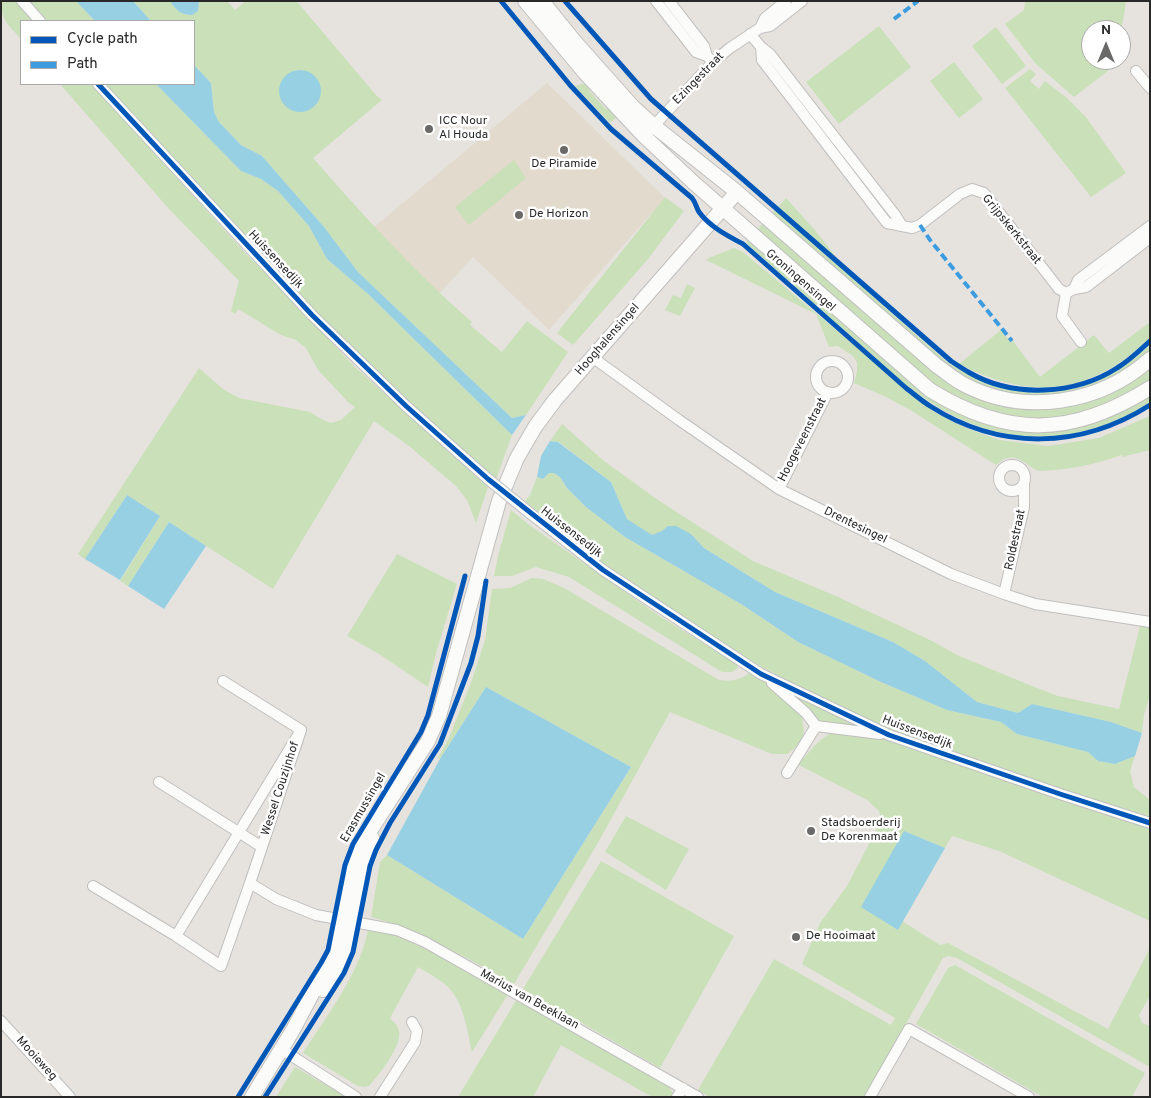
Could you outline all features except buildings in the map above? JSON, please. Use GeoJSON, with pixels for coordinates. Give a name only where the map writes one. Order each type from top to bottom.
{"type":"FeatureCollection","features":[{"type":"Feature","properties":{"kind":"street"},"geometry":{"type":"LineString","coordinates":[[22,1],[39,20]]}},
{"type":"Feature","properties":{"kind":"street","name":"Groningensingel"},"geometry":{"type":"LineString","coordinates":[[525,1],[585,73],[649,131],[694,183],[930,390],[955,406],[986,418],[1018,424],[1042,426],[1066,424],[1096,416],[1128,402],[1150,388]]}},
{"type":"Feature","properties":{"kind":"street","name":"Groningensingel"},"geometry":{"type":"LineString","coordinates":[[542,1],[633,107],[649,131],[737,192],[936,366],[965,385],[1002,399],[1038,403],[1070,400],[1098,392],[1121,380],[1150,359]]}},
{"type":"Feature","properties":{"kind":"street"},"geometry":{"type":"LineString","coordinates":[[656,1],[696,52],[710,59]]}},
{"type":"Feature","properties":{"kind":"street"},"geometry":{"type":"LineString","coordinates":[[669,1],[704,46],[710,59]]}},
{"type":"Feature","properties":{"kind":"street","name":"Ezingestraat"},"geometry":{"type":"LineString","coordinates":[[760,28],[765,18],[786,1]]}},
{"type":"Feature","properties":{"kind":"street","name":"Ezingestraat"},"geometry":{"type":"LineString","coordinates":[[649,131],[710,59],[760,28],[770,26],[802,1]]}},
{"type":"Feature","properties":{"kind":"street","name":"Grijpskerkstraat"},"geometry":{"type":"LineString","coordinates":[[750,34],[761,47],[762,60],[887,224],[912,228],[920,225],[960,194],[972,189],[984,193],[1058,289],[1070,291]]}},
{"type":"Feature","properties":{"kind":"street"},"geometry":{"type":"LineString","coordinates":[[1136,71],[1150,88]]}},
{"type":"Feature","properties":{"kind":"street","name":"Huissensedijk"},"geometry":{"type":"LineString","coordinates":[[99,85],[312,315],[406,406],[488,479],[603,570],[761,674],[806,713],[816,726],[889,735]]}},
{"type":"Feature","properties":{"kind":"street","name":"Hooghalensingel"},"geometry":{"type":"LineString","coordinates":[[498,501],[517,458],[535,427],[555,400],[737,192]]}},
{"type":"Feature","properties":{"kind":"street"},"geometry":{"type":"LineString","coordinates":[[1081,342],[1062,316],[1070,291],[1078,280],[1150,226]]}},
{"type":"Feature","properties":{"kind":"street"},"geometry":{"type":"LineString","coordinates":[[1070,291],[1086,287],[1150,238]]}},
{"type":"Feature","properties":{"kind":"street","name":"Drentesingel"},"geometry":{"type":"LineString","coordinates":[[592,357],[779,489],[950,574],[1035,604],[1150,622]]}},
{"type":"Feature","properties":{"kind":"street","name":"Hoogeveenstraat"},"geometry":{"type":"LineString","coordinates":[[779,489],[828,392]]}},
{"type":"Feature","properties":{"kind":"street","name":"Roldestraat"},"geometry":{"type":"LineString","coordinates":[[1004,594],[1024,508],[1024,484]]}},
{"type":"Feature","properties":{"kind":"street","name":"Erasmussingel"},"geometry":{"type":"LineString","coordinates":[[252,1097],[293,1030],[333,954],[346,920],[350,872],[356,853],[428,741],[439,716],[498,501]]}},
{"type":"Feature","properties":{"kind":"street","name":"Huissensedijk"},"geometry":{"type":"LineString","coordinates":[[761,674],[889,735],[1150,823]]}},
{"type":"Feature","properties":{"kind":"street","name":"Wessel Couzijnhof"},"geometry":{"type":"LineString","coordinates":[[223,681],[301,730]]}},
{"type":"Feature","properties":{"kind":"street"},"geometry":{"type":"LineString","coordinates":[[787,773],[816,726]]}},
{"type":"Feature","properties":{"kind":"street","name":"Wessel Couzijnhof"},"geometry":{"type":"LineString","coordinates":[[176,936],[301,730]]}},
{"type":"Feature","properties":{"kind":"street","name":"Wessel Couzijnhof"},"geometry":{"type":"LineString","coordinates":[[93,886],[176,936],[221,966],[301,730]]}},
{"type":"Feature","properties":{"kind":"street","name":"Wessel Couzijnhof"},"geometry":{"type":"LineString","coordinates":[[159,782],[262,847]]}},
{"type":"Feature","properties":{"kind":"street"},"geometry":{"type":"LineString","coordinates":[[250,883],[276,899],[316,915],[346,920]]}},
{"type":"Feature","properties":{"kind":"street","name":"Marius van Beeklaan"},"geometry":{"type":"LineString","coordinates":[[346,920],[397,930],[426,942],[517,993],[680,1092],[698,1097]]}},
{"type":"Feature","properties":{"kind":"street","name":"Mooieweg"},"geometry":{"type":"LineString","coordinates":[[1,1021],[70,1097]]}},
{"type":"Feature","properties":{"kind":"street"},"geometry":{"type":"LineString","coordinates":[[380,1097],[415,1042],[417,1031],[412,1022]]}},
{"type":"Feature","properties":{"kind":"street"},"geometry":{"type":"LineString","coordinates":[[870,1097],[909,1030],[1029,1097]]}},
{"type":"Feature","properties":{"kind":"street"},"geometry":{"type":"LineString","coordinates":[[281,1049],[356,1097]]}},
{"type":"Feature","properties":{"kind":"shaded area","name":"De Horizon"},"geometry":{"type":"Polygon","coordinates":[[[547,83],[665,198],[549,330],[473,257],[434,299],[368,232],[547,83]]]}},
{"type":"Feature","properties":{"kind":"green space"},"geometry":{"type":"Polygon","coordinates":[[[1,1],[16,1],[33,20],[20,20],[20,38],[9,26],[1,8],[1,1]]]}},
{"type":"Feature","properties":{"kind":"green space"},"geometry":{"type":"Polygon","coordinates":[[[27,1],[76,1],[94,20],[44,20],[27,1]]]}},
{"type":"Feature","properties":{"kind":"green space"},"geometry":{"type":"Polygon","coordinates":[[[133,1],[170,1],[177,10],[188,15],[199,5],[199,1],[227,1],[235,10],[246,1],[295,1],[299,4],[382,100],[313,158],[370,222],[472,322],[470,325],[502,352],[527,321],[568,352],[526,415],[512,418],[358,272],[324,227],[262,156],[241,145],[219,122],[214,112],[211,83],[195,66],[195,20],[150,20],[133,1]],[[299,70],[293,71],[303,112],[317,104],[319,98],[320,86],[311,74],[299,70]]]}},
{"type":"Feature","properties":{"kind":"green space"},"geometry":{"type":"Polygon","coordinates":[[[1025,1],[1126,1],[1123,20],[1081,20],[1081,70],[1109,70],[1074,97],[1036,64],[1005,24],[1024,10],[1025,1]]]}},
{"type":"Feature","properties":{"kind":"green space"},"geometry":{"type":"Polygon","coordinates":[[[879,26],[911,67],[839,124],[806,82],[879,26]]]}},
{"type":"Feature","properties":{"kind":"green space"},"geometry":{"type":"Polygon","coordinates":[[[996,27],[1026,66],[1002,84],[972,46],[996,27]]]}},
{"type":"Feature","properties":{"kind":"green space"},"geometry":{"type":"Polygon","coordinates":[[[954,62],[983,99],[959,118],[930,81],[954,62]]]}},
{"type":"Feature","properties":{"kind":"green space"},"geometry":{"type":"Polygon","coordinates":[[[1030,69],[1036,74],[1030,81],[1039,89],[1045,81],[1067,98],[1086,117],[1126,173],[1091,197],[1005,88],[1030,69]]]}},
{"type":"Feature","properties":{"kind":"green space"},"geometry":{"type":"Polygon","coordinates":[[[585,83],[589,86],[590,92],[606,109],[613,109],[618,116],[610,123],[575,86],[585,83]]]}},
{"type":"Feature","properties":{"kind":"green space"},"geometry":{"type":"Polygon","coordinates":[[[61,85],[92,85],[248,256],[354,366],[488,487],[476,523],[467,500],[456,486],[409,446],[374,421],[273,589],[169,522],[128,586],[120,581],[160,516],[127,495],[85,559],[78,554],[199,368],[223,389],[239,398],[310,412],[331,423],[341,420],[355,407],[318,370],[306,348],[296,340],[281,335],[238,309],[235,314],[231,311],[239,281],[169,209],[61,85]]]}},
{"type":"Feature","properties":{"kind":"green space"},"geometry":{"type":"Polygon","coordinates":[[[104,85],[157,85],[241,171],[261,179],[278,191],[309,226],[327,259],[368,294],[512,435],[495,482],[467,458],[308,307],[104,85]]]}},
{"type":"Feature","properties":{"kind":"green space"},"geometry":{"type":"Polygon","coordinates":[[[514,160],[526,178],[469,225],[455,207],[514,160]]]}},
{"type":"Feature","properties":{"kind":"green space"},"geometry":{"type":"Polygon","coordinates":[[[665,197],[684,211],[648,259],[573,345],[557,333],[665,197]]]}},
{"type":"Feature","properties":{"kind":"green space"},"geometry":{"type":"Polygon","coordinates":[[[786,198],[814,229],[836,259],[778,207],[786,198]]]}},
{"type":"Feature","properties":{"kind":"green space"},"geometry":{"type":"Polygon","coordinates":[[[775,210],[946,361],[972,376],[999,386],[1025,391],[1051,392],[1077,387],[1102,378],[1126,364],[1150,345],[1150,354],[1126,372],[1066,396],[1008,396],[955,374],[770,215],[775,210]]]}},
{"type":"Feature","properties":{"kind":"green space"},"geometry":{"type":"Polygon","coordinates":[[[765,221],[937,371],[1046,407],[1150,363],[1150,384],[1137,393],[1064,420],[1008,419],[949,398],[755,232],[765,221]]]}},
{"type":"Feature","properties":{"kind":"green space"},"geometry":{"type":"Polygon","coordinates":[[[749,239],[929,394],[1041,430],[1150,394],[1150,402],[1119,419],[1087,431],[1056,436],[1024,436],[994,431],[963,420],[934,405],[905,384],[746,243],[749,239]]]}},
{"type":"Feature","properties":{"kind":"green space"},"geometry":{"type":"Polygon","coordinates":[[[734,248],[743,252],[934,412],[966,428],[999,440],[1048,446],[1099,438],[1150,416],[1150,450],[1122,457],[1122,455],[1091,464],[1059,469],[1038,471],[1013,457],[1002,460],[996,465],[912,411],[854,383],[857,362],[853,356],[838,346],[829,347],[816,314],[706,260],[734,248]]]}},
{"type":"Feature","properties":{"kind":"green space"},"geometry":{"type":"Polygon","coordinates":[[[687,284],[695,288],[680,316],[665,310],[673,295],[681,298],[687,284]]]}},
{"type":"Feature","properties":{"kind":"green space"},"geometry":{"type":"Polygon","coordinates":[[[1150,322],[1150,338],[1128,357],[1093,377],[1074,383],[1055,387],[1017,385],[998,380],[959,364],[1001,330],[1011,342],[1013,341],[1040,377],[1094,335],[1109,353],[1150,322]]]}},
{"type":"Feature","properties":{"kind":"green space"},"geometry":{"type":"Polygon","coordinates":[[[562,424],[604,461],[658,500],[753,561],[838,597],[932,641],[957,655],[1058,696],[1119,709],[1140,626],[1150,628],[1150,695],[1144,715],[1142,733],[1111,722],[1032,704],[1018,713],[977,702],[925,661],[893,642],[775,592],[704,548],[691,534],[669,526],[652,536],[627,519],[611,482],[559,442],[550,441],[562,424]]]}},
{"type":"Feature","properties":{"kind":"green space"},"geometry":{"type":"Polygon","coordinates":[[[549,473],[554,473],[560,477],[567,488],[586,507],[625,537],[741,604],[798,642],[881,682],[947,710],[1001,722],[1017,734],[1088,752],[1098,761],[1115,764],[1135,756],[1130,771],[1134,787],[1150,800],[1150,818],[999,774],[889,731],[848,712],[743,657],[612,574],[525,501],[530,495],[537,477],[543,479],[549,473]]]}},
{"type":"Feature","properties":{"kind":"green space"},"geometry":{"type":"Polygon","coordinates":[[[511,510],[528,524],[658,615],[738,665],[737,669],[732,672],[722,672],[569,577],[536,567],[512,576],[494,576],[511,510]]]}},
{"type":"Feature","properties":{"kind":"green space"},"geometry":{"type":"Polygon","coordinates":[[[397,554],[457,584],[436,653],[428,687],[379,654],[347,636],[397,554]]]}},
{"type":"Feature","properties":{"kind":"green space"},"geometry":{"type":"Polygon","coordinates":[[[532,578],[543,579],[564,588],[719,680],[736,680],[751,672],[763,679],[802,716],[804,733],[798,746],[787,754],[772,754],[670,712],[599,841],[514,984],[427,938],[371,917],[380,862],[387,855],[523,939],[631,767],[486,687],[440,759],[438,758],[449,738],[472,680],[485,640],[492,589],[510,588],[532,578]]]}},
{"type":"Feature","properties":{"kind":"green space"},"geometry":{"type":"Polygon","coordinates":[[[783,690],[858,727],[817,721],[783,690]]]}},
{"type":"Feature","properties":{"kind":"green space"},"geometry":{"type":"Polygon","coordinates":[[[831,733],[879,737],[1150,829],[1150,921],[999,851],[952,836],[945,848],[904,831],[900,927],[902,921],[940,945],[948,943],[1108,1029],[1150,948],[1150,996],[1139,1015],[1142,1023],[1150,1026],[1150,1063],[1148,1066],[957,958],[948,956],[943,958],[865,1097],[709,1097],[698,1090],[774,959],[891,1025],[895,1018],[802,964],[820,923],[847,886],[881,821],[879,811],[867,800],[797,764],[820,740],[831,733]]]}},
{"type":"Feature","properties":{"kind":"green space"},"geometry":{"type":"Polygon","coordinates":[[[626,816],[689,849],[666,890],[605,852],[626,816]]]}},
{"type":"Feature","properties":{"kind":"green space"},"geometry":{"type":"Polygon","coordinates":[[[601,861],[734,936],[660,1068],[523,989],[601,861]]]}},
{"type":"Feature","properties":{"kind":"green space"},"geometry":{"type":"Polygon","coordinates":[[[368,930],[395,935],[443,957],[508,994],[472,1052],[465,1019],[455,996],[443,983],[418,967],[390,1018],[396,1024],[399,1031],[397,1044],[389,1060],[369,1086],[358,1086],[303,1053],[350,979],[364,947],[368,930]]]}},
{"type":"Feature","properties":{"kind":"green space"},"geometry":{"type":"Polygon","coordinates":[[[955,965],[1145,1073],[1132,1097],[1043,1097],[916,1024],[948,968],[955,965]]]}},
{"type":"Feature","properties":{"kind":"green space"},"geometry":{"type":"Polygon","coordinates":[[[517,999],[667,1084],[673,1093],[672,1097],[652,1097],[561,1045],[533,1097],[458,1097],[517,999]]]}},
{"type":"Feature","properties":{"kind":"green space"},"geometry":{"type":"Polygon","coordinates":[[[295,1067],[346,1097],[276,1097],[295,1067]]]}},
{"type":"Feature","properties":{"kind":"water"},"geometry":{"type":"Polygon","coordinates":[[[76,1],[133,1],[150,20],[94,20],[76,1]]]}},
{"type":"Feature","properties":{"kind":"water"},"geometry":{"type":"Polygon","coordinates":[[[170,1],[199,1],[198,11],[192,15],[182,13],[170,1]]]}},
{"type":"Feature","properties":{"kind":"water"},"geometry":{"type":"Polygon","coordinates":[[[195,66],[211,83],[214,112],[219,122],[241,145],[262,156],[324,227],[358,272],[512,418],[526,415],[512,435],[368,294],[327,259],[309,226],[278,191],[261,179],[241,171],[157,85],[195,85],[195,66]]]}},
{"type":"Feature","properties":{"kind":"water"},"geometry":{"type":"Polygon","coordinates":[[[304,70],[312,73],[318,79],[321,91],[318,103],[312,109],[296,112],[288,109],[282,103],[279,87],[282,79],[288,73],[304,70]]]}},
{"type":"Feature","properties":{"kind":"water"},"geometry":{"type":"Polygon","coordinates":[[[550,441],[558,442],[611,482],[627,519],[652,535],[668,526],[676,526],[691,534],[704,548],[775,592],[893,642],[925,661],[977,702],[1018,713],[1032,704],[1111,722],[1142,733],[1135,756],[1115,764],[1098,761],[1088,752],[1017,734],[1001,722],[947,710],[881,682],[798,642],[741,604],[625,537],[586,507],[567,488],[560,477],[554,473],[549,473],[543,479],[537,477],[541,456],[550,441]]]}},
{"type":"Feature","properties":{"kind":"water"},"geometry":{"type":"Polygon","coordinates":[[[127,495],[160,516],[120,580],[85,559],[127,495]]]}},
{"type":"Feature","properties":{"kind":"water"},"geometry":{"type":"Polygon","coordinates":[[[169,522],[206,546],[164,609],[128,586],[169,522]]]}},
{"type":"Feature","properties":{"kind":"water"},"geometry":{"type":"Polygon","coordinates":[[[486,687],[631,767],[523,939],[387,855],[440,759],[486,687]]]}},
{"type":"Feature","properties":{"kind":"water"},"geometry":{"type":"Polygon","coordinates":[[[904,831],[945,848],[898,930],[861,907],[904,831]]]}},
{"type":"Feature","properties":{"kind":"marked path"},"geometry":{"type":"LineString","coordinates":[[894,19],[918,1]]}},
{"type":"Feature","properties":{"kind":"marked path"},"geometry":{"type":"LineString","coordinates":[[920,225],[1012,341]]}},
{"type":"Feature","properties":{"kind":"cycle path"},"geometry":{"type":"LineString","coordinates":[[501,1],[570,85],[611,129],[692,198],[699,212],[708,222],[719,231],[743,244],[906,388],[930,406],[957,421],[984,431],[1012,437],[1040,439],[1069,437],[1096,430],[1124,420],[1150,405]]}},
{"type":"Feature","properties":{"kind":"cycle path"},"geometry":{"type":"LineString","coordinates":[[565,1],[651,99],[951,361],[970,373],[1006,387],[1025,390],[1064,388],[1082,384],[1117,368],[1150,341]]}},
{"type":"Feature","properties":{"kind":"cycle path"},"geometry":{"type":"LineString","coordinates":[[99,85],[312,315],[406,406],[488,479],[603,570],[761,674],[889,735],[1150,823]]}},
{"type":"Feature","properties":{"kind":"cycle path"},"geometry":{"type":"LineString","coordinates":[[238,1097],[328,950],[345,865],[353,844],[421,732],[428,715],[465,576]]}},
{"type":"Feature","properties":{"kind":"cycle path"},"geometry":{"type":"LineString","coordinates":[[265,1097],[344,973],[353,952],[370,866],[376,850],[390,823],[440,744],[471,663],[478,636],[486,581]]}},
{"type":"Feature","properties":{"kind":"place","name":"ICC Nour Al Houda"},"geometry":{"type":"Point","coordinates":[429,129]}},
{"type":"Feature","properties":{"kind":"place","name":"De Piramide"},"geometry":{"type":"Point","coordinates":[564,150]}},
{"type":"Feature","properties":{"kind":"place","name":"De Horizon"},"geometry":{"type":"Point","coordinates":[519,215]}},
{"type":"Feature","properties":{"kind":"place","name":"Stadsboerderij De Korenmaat"},"geometry":{"type":"Point","coordinates":[811,831]}},
{"type":"Feature","properties":{"kind":"place","name":"De Hooimaat"},"geometry":{"type":"Point","coordinates":[796,937]}}]}
